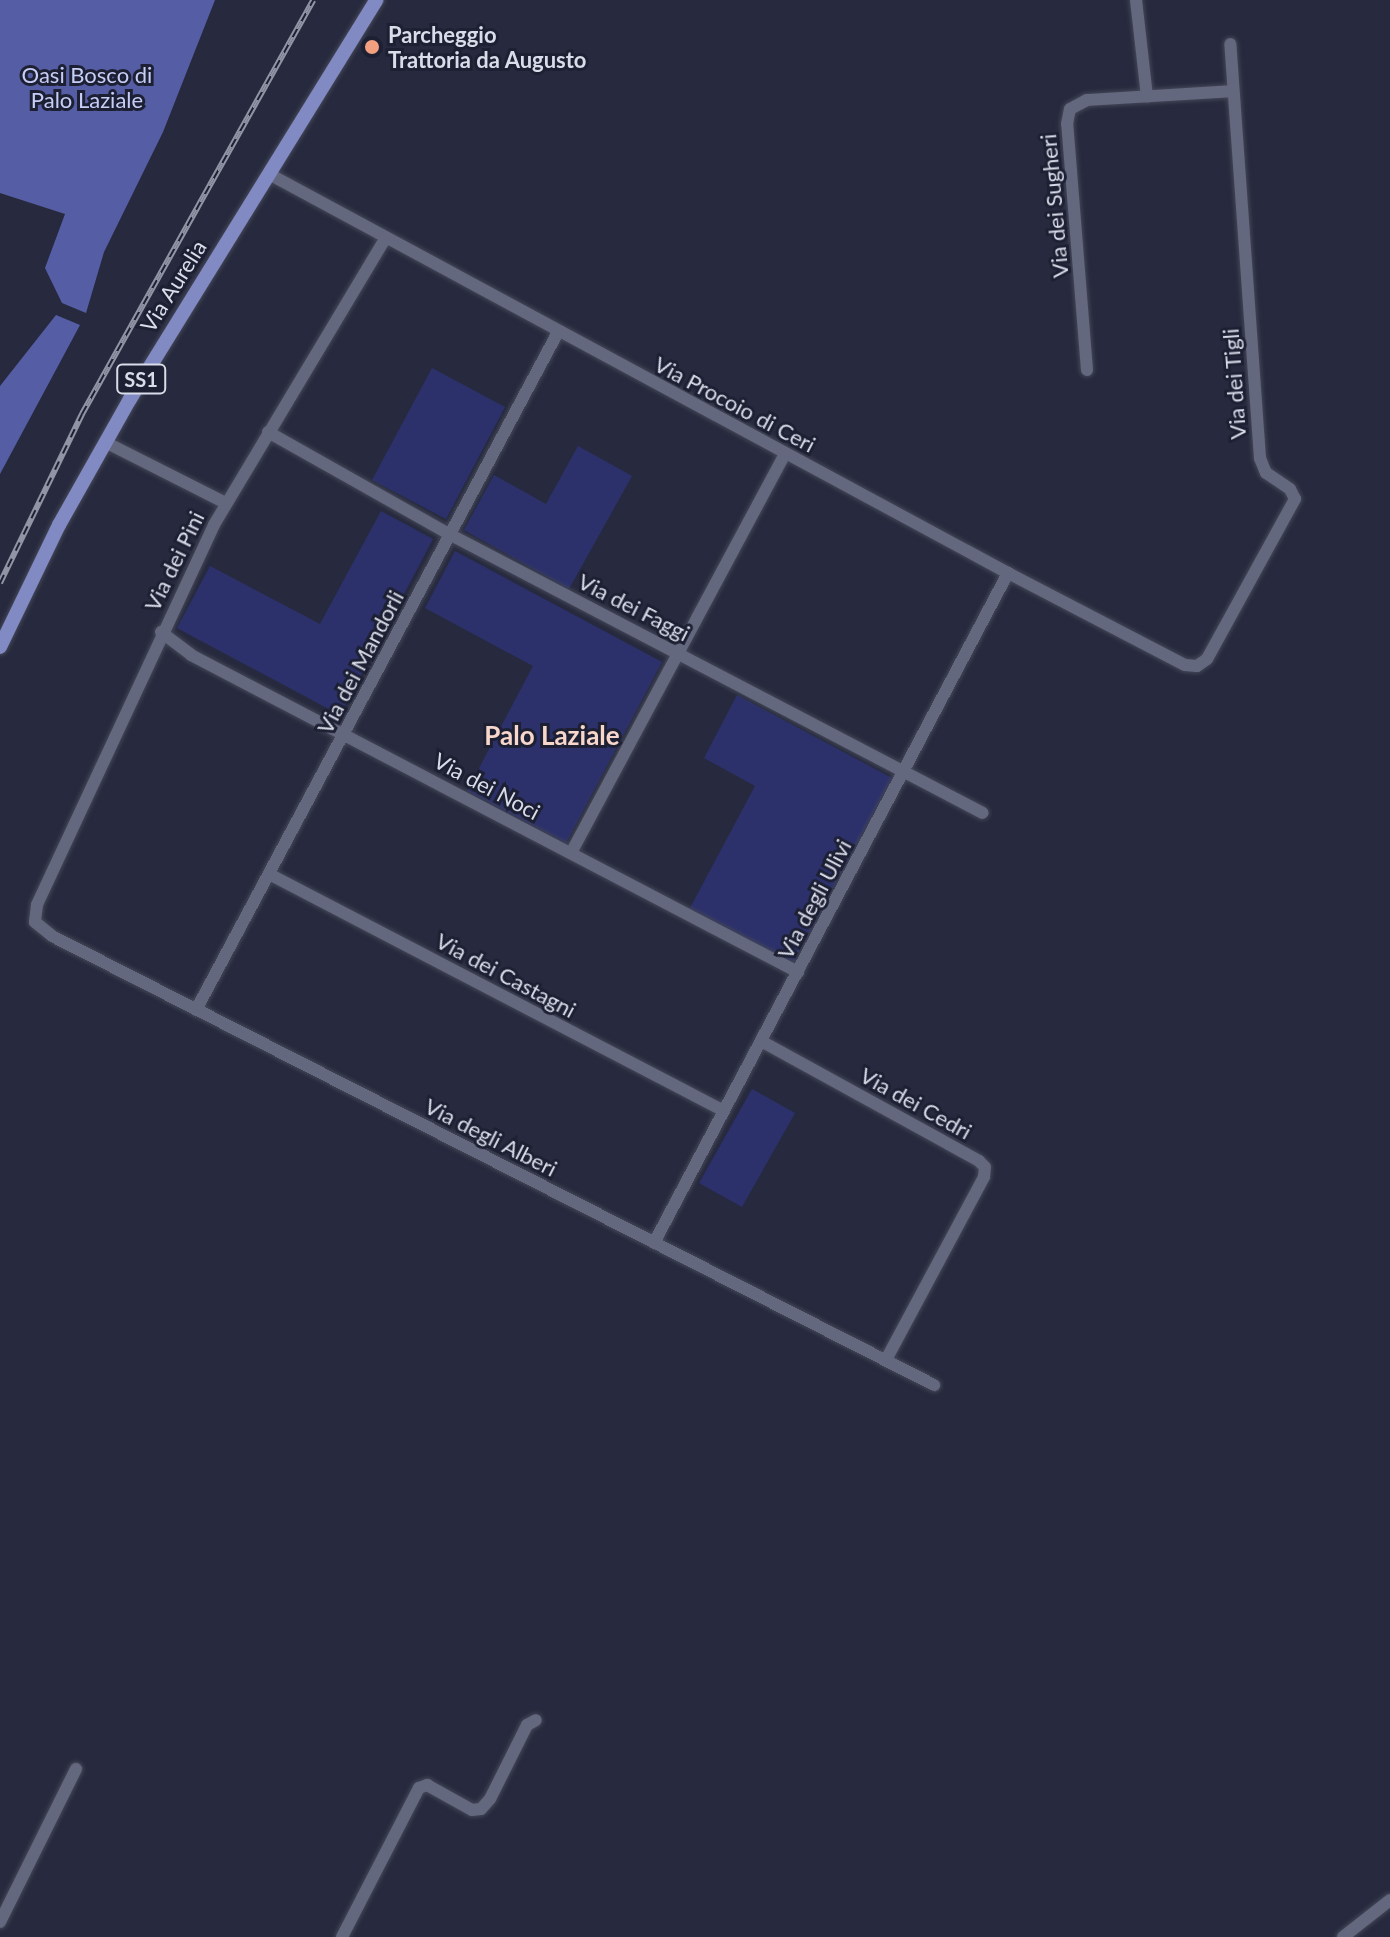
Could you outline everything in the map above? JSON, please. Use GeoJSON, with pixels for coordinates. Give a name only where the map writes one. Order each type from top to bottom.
{"type":"FeatureCollection","features":[{"type":"Feature","properties":{"kind":"main road","name":"Via Aurelia"},"geometry":{"type":"LineString","coordinates":[[0,647],[54,535],[105,442],[376,0]]}},
{"type":"Feature","properties":{"kind":"street"},"geometry":{"type":"LineString","coordinates":[[1136,0],[1147,96]]}},
{"type":"Feature","properties":{"kind":"street","name":"Via dei Tigli"},"geometry":{"type":"LineString","coordinates":[[1185,665],[1197,666],[1205,662],[1295,502],[1292,491],[1266,473],[1260,458],[1230,44]]}},
{"type":"Feature","properties":{"kind":"street","name":"Via dei Sugheri"},"geometry":{"type":"LineString","coordinates":[[1087,370],[1068,114],[1073,106],[1083,101],[1233,91]]}},
{"type":"Feature","properties":{"kind":"street","name":"Via Procoio di Ceri"},"geometry":{"type":"LineString","coordinates":[[269,174],[785,454],[1185,665]]}},
{"type":"Feature","properties":{"kind":"street","name":"Via dei Pini"},"geometry":{"type":"LineString","coordinates":[[34,919],[37,905],[161,632],[226,503],[385,239]]}},
{"type":"Feature","properties":{"kind":"street","name":"Via dei Mandorli"},"geometry":{"type":"LineString","coordinates":[[196,1010],[558,332]]}},
{"type":"Feature","properties":{"kind":"street","name":"Via dei Faggi"},"geometry":{"type":"LineString","coordinates":[[268,432],[449,534],[983,813]]}},
{"type":"Feature","properties":{"kind":"street"},"geometry":{"type":"LineString","coordinates":[[105,442],[226,503]]}},
{"type":"Feature","properties":{"kind":"street"},"geometry":{"type":"LineString","coordinates":[[571,853],[785,454]]}},
{"type":"Feature","properties":{"kind":"street","name":"Via degli Ulivi"},"geometry":{"type":"LineString","coordinates":[[654,1243],[1008,573]]}},
{"type":"Feature","properties":{"kind":"street","name":"Via dei Noci"},"geometry":{"type":"LineString","coordinates":[[161,632],[191,655],[798,972]]}},
{"type":"Feature","properties":{"kind":"street","name":"Via dei Castagni"},"geometry":{"type":"LineString","coordinates":[[269,874],[724,1111]]}},
{"type":"Feature","properties":{"kind":"street","name":"Via degli Alberi"},"geometry":{"type":"LineString","coordinates":[[34,919],[37,926],[52,936],[934,1385]]}},
{"type":"Feature","properties":{"kind":"street","name":"Via dei Cedri"},"geometry":{"type":"LineString","coordinates":[[761,1041],[985,1167],[984,1177],[886,1360]]}},
{"type":"Feature","properties":{"kind":"street"},"geometry":{"type":"LineString","coordinates":[[342,1937],[419,1788],[429,1785],[472,1810],[481,1809],[490,1799],[527,1725],[536,1720]]}},
{"type":"Feature","properties":{"kind":"street"},"geometry":{"type":"LineString","coordinates":[[0,1922],[76,1769]]}},
{"type":"Feature","properties":{"kind":"street"},"geometry":{"type":"LineString","coordinates":[[1343,1937],[1390,1900]]}},
{"type":"Feature","properties":{"kind":"shaded area"},"geometry":{"type":"Polygon","coordinates":[[[432,368],[505,407],[446,519],[372,480],[432,368]]]}},
{"type":"Feature","properties":{"kind":"shaded area"},"geometry":{"type":"Polygon","coordinates":[[[578,446],[632,476],[569,589],[464,530],[494,475],[546,504],[578,446]]]}},
{"type":"Feature","properties":{"kind":"shaded area"},"geometry":{"type":"Polygon","coordinates":[[[381,511],[433,539],[340,715],[177,628],[210,566],[320,624],[381,511]]]}},
{"type":"Feature","properties":{"kind":"shaded area"},"geometry":{"type":"Polygon","coordinates":[[[455,551],[662,662],[566,843],[467,791],[533,666],[425,608],[455,551]]]}},
{"type":"Feature","properties":{"kind":"shaded area"},"geometry":{"type":"Polygon","coordinates":[[[737,695],[892,778],[793,963],[690,908],[755,786],[704,758],[737,695]]]}},
{"type":"Feature","properties":{"kind":"shaded area"},"geometry":{"type":"Polygon","coordinates":[[[752,1089],[795,1113],[742,1207],[699,1183],[752,1089]]]}},
{"type":"Feature","properties":{"kind":"green space","name":"Oasi Bosco di Palo Laziale"},"geometry":{"type":"Polygon","coordinates":[[[0,0],[215,0],[163,132],[104,252],[86,313],[62,303],[45,268],[65,214],[0,193],[0,0]]]}},
{"type":"Feature","properties":{"kind":"green space"},"geometry":{"type":"Polygon","coordinates":[[[56,315],[80,325],[0,474],[0,386],[56,315]]]}},
{"type":"Feature","properties":{"kind":"railway"},"geometry":{"type":"LineString","coordinates":[[0,583],[82,414],[313,0]]}},
{"type":"Feature","properties":{"kind":"place","name":"Parcheggio Trattoria da Augusto"},"geometry":{"type":"Point","coordinates":[372,47]}},
{"type":"Feature","properties":{"kind":"district","name":"Palo Laziale"},"geometry":{"type":"Point","coordinates":[552,736]}}]}
